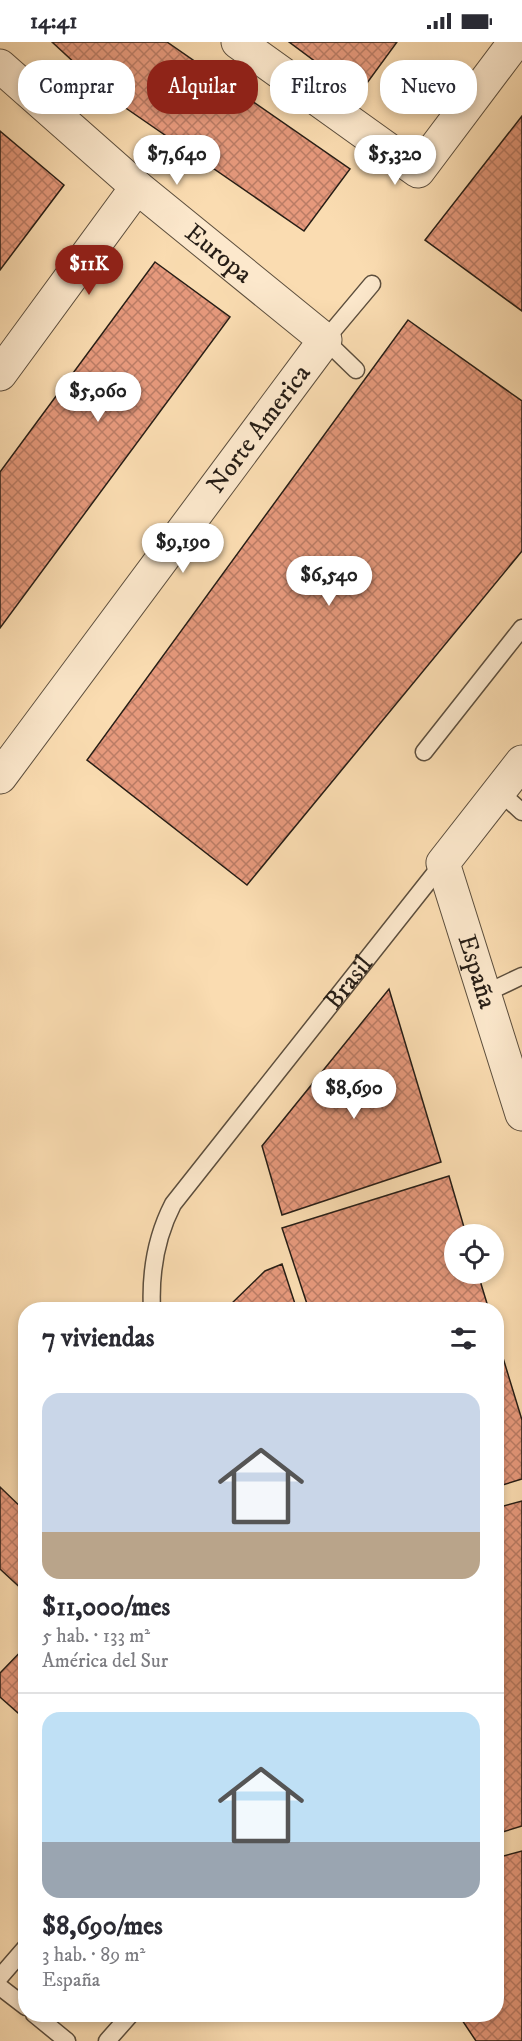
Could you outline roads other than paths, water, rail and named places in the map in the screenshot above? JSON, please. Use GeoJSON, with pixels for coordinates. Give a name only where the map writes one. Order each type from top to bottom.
{"type":"FeatureCollection","features":[{"type":"Feature","properties":{"kind":"street"},"geometry":{"type":"LineString","coordinates":[[238,42],[418,171],[515,42]]}},
{"type":"Feature","properties":{"kind":"street","name":"Europa"},"geometry":{"type":"LineString","coordinates":[[0,66],[137,187],[325,340]]}},
{"type":"Feature","properties":{"kind":"street"},"geometry":{"type":"LineString","coordinates":[[0,374],[137,187]]}},
{"type":"Feature","properties":{"kind":"street","name":"Norte America"},"geometry":{"type":"LineString","coordinates":[[0,777],[325,340]]}},
{"type":"Feature","properties":{"kind":"street","name":"Brasil"},"geometry":{"type":"LineString","coordinates":[[443,863],[510,802],[522,762]]}},
{"type":"Feature","properties":{"kind":"street","name":"España"},"geometry":{"type":"LineString","coordinates":[[443,863],[522,1114]]}},
{"type":"Feature","properties":{"kind":"lane"},"geometry":{"type":"LineString","coordinates":[[325,340],[372,284]]}},
{"type":"Feature","properties":{"kind":"lane","name":"Europa"},"geometry":{"type":"LineString","coordinates":[[325,340],[356,370]]}},
{"type":"Feature","properties":{"kind":"lane"},"geometry":{"type":"LineString","coordinates":[[424,752],[522,628]]}},
{"type":"Feature","properties":{"kind":"lane","name":"Brasil"},"geometry":{"type":"LineString","coordinates":[[152,1302],[154,1260],[162,1226],[173,1204],[443,863]]}},
{"type":"Feature","properties":{"kind":"lane"},"geometry":{"type":"LineString","coordinates":[[484,994],[522,976]]}},
{"type":"Feature","properties":{"kind":"lane"},"geometry":{"type":"LineString","coordinates":[[0,1977],[18,1956]]}},
{"type":"Feature","properties":{"kind":"lane"},"geometry":{"type":"LineString","coordinates":[[0,1987],[18,2001]]}},
{"type":"Feature","properties":{"kind":"lane"},"geometry":{"type":"LineString","coordinates":[[44,2022],[67,2041]]}},
{"type":"Feature","properties":{"kind":"lane"},"geometry":{"type":"LineString","coordinates":[[107,2041],[124,2022]]}}]}
